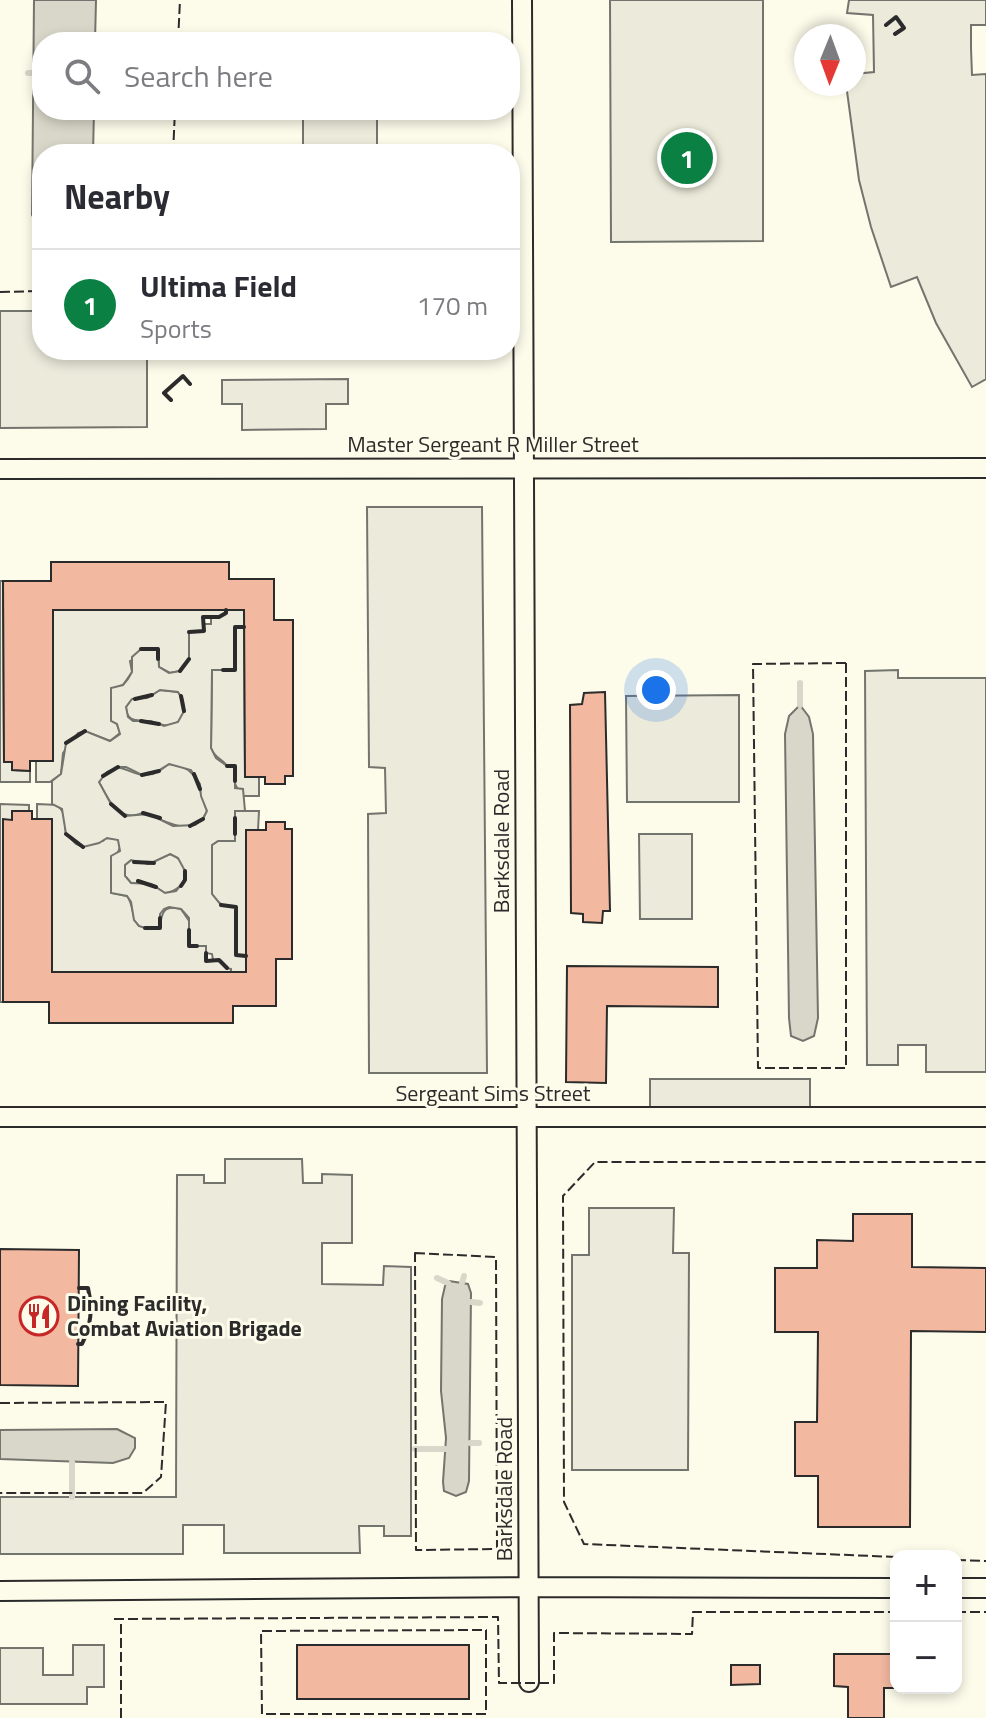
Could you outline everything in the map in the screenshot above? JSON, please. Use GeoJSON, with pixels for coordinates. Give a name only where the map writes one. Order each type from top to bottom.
{"type":"FeatureCollection","features":[{"type":"Feature","properties":{"kind":"street","name":"Barksdale Road"},"geometry":{"type":"LineString","coordinates":[[522,0],[529,1682]]}},
{"type":"Feature","properties":{"kind":"street","name":"Master Sergeant R Miller Street"},"geometry":{"type":"LineString","coordinates":[[0,469],[986,468]]}},
{"type":"Feature","properties":{"kind":"street","name":"Sergeant Sims Street"},"geometry":{"type":"LineString","coordinates":[[0,1117],[986,1117]]}},
{"type":"Feature","properties":{"kind":"street"},"geometry":{"type":"LineString","coordinates":[[0,1591],[890,1588]]}},
{"type":"Feature","properties":{"kind":"street"},"geometry":{"type":"LineString","coordinates":[[962,1588],[986,1588]]}},
{"type":"Feature","properties":{"kind":"shaded area"},"geometry":{"type":"Polygon","coordinates":[[[34,0],[96,0],[95,32],[34,32],[34,0]]]}},
{"type":"Feature","properties":{"kind":"shaded area"},"geometry":{"type":"Polygon","coordinates":[[[610,0],[763,0],[763,241],[611,242],[610,0]]]}},
{"type":"Feature","properties":{"kind":"shaded area"},"geometry":{"type":"Polygon","coordinates":[[[849,0],[986,0],[986,25],[971,25],[972,75],[986,74],[986,379],[972,387],[936,323],[917,277],[891,287],[859,180],[848,96],[866,96],[866,73],[874,72],[873,15],[847,13],[849,0]]]}},
{"type":"Feature","properties":{"kind":"shaded area"},"geometry":{"type":"Polygon","coordinates":[[[33,120],[94,120],[93,144],[33,144],[33,120]]]}},
{"type":"Feature","properties":{"kind":"shaded area"},"geometry":{"type":"Polygon","coordinates":[[[303,120],[377,120],[377,144],[303,144],[303,120]]]}},
{"type":"Feature","properties":{"kind":"shaded area"},"geometry":{"type":"Polygon","coordinates":[[[0,311],[32,311],[32,360],[147,360],[147,427],[0,428],[0,311]]]}},
{"type":"Feature","properties":{"kind":"shaded area"},"geometry":{"type":"Polygon","coordinates":[[[348,379],[348,404],[326,404],[326,429],[242,430],[242,404],[222,404],[222,380],[348,379]]]}},
{"type":"Feature","properties":{"kind":"shaded area"},"geometry":{"type":"Polygon","coordinates":[[[367,507],[482,507],[487,1073],[369,1073],[368,814],[386,813],[385,768],[369,767],[367,507]]]}},
{"type":"Feature","properties":{"kind":"shaded area"},"geometry":{"type":"Polygon","coordinates":[[[0,581],[3,581],[4,761],[12,762],[12,770],[30,771],[30,782],[0,782],[0,581]]]}},
{"type":"Feature","properties":{"kind":"shaded area"},"geometry":{"type":"Polygon","coordinates":[[[53,610],[226,610],[226,613],[219,617],[203,617],[204,631],[189,632],[189,659],[180,671],[170,673],[159,667],[158,649],[130,661],[132,672],[118,687],[117,724],[120,733],[110,741],[85,731],[78,733],[63,753],[61,774],[50,782],[36,782],[36,761],[53,761],[53,610]]]}},
{"type":"Feature","properties":{"kind":"shaded area"},"geometry":{"type":"Polygon","coordinates":[[[226,610],[244,610],[244,627],[235,627],[235,670],[212,670],[211,748],[216,758],[227,766],[235,766],[235,788],[243,789],[245,811],[235,811],[235,841],[218,841],[212,845],[212,894],[221,905],[236,907],[236,955],[246,956],[246,972],[231,972],[220,961],[213,960],[212,954],[206,953],[206,946],[189,946],[189,918],[181,909],[164,909],[160,914],[160,928],[139,926],[134,920],[127,896],[111,893],[111,856],[120,851],[118,840],[107,838],[83,847],[76,844],[66,834],[62,809],[52,804],[52,781],[61,774],[66,743],[85,731],[110,741],[120,734],[117,724],[111,721],[111,688],[123,685],[128,679],[132,672],[132,657],[141,649],[158,649],[159,667],[169,673],[180,671],[189,659],[189,632],[203,631],[203,624],[211,624],[211,617],[226,610]],[[160,690],[147,698],[132,699],[126,707],[128,717],[133,721],[151,721],[164,726],[178,722],[184,711],[183,700],[178,692],[160,690]],[[169,764],[153,774],[142,775],[126,767],[118,767],[107,772],[99,782],[111,804],[125,816],[149,814],[173,826],[195,825],[203,819],[207,811],[200,784],[191,770],[169,764]],[[170,854],[149,864],[131,860],[125,865],[125,876],[131,883],[151,884],[165,893],[176,891],[185,880],[185,871],[178,858],[170,854]]]}},
{"type":"Feature","properties":{"kind":"shaded area"},"geometry":{"type":"Polygon","coordinates":[[[235,627],[244,627],[245,776],[259,777],[259,796],[243,796],[228,767],[211,748],[212,670],[235,670],[235,627]]]}},
{"type":"Feature","properties":{"kind":"shaded area"},"geometry":{"type":"Polygon","coordinates":[[[898,670],[898,678],[986,678],[986,1072],[926,1072],[926,1045],[898,1045],[898,1065],[867,1065],[865,671],[898,670]]]}},
{"type":"Feature","properties":{"kind":"shaded area"},"geometry":{"type":"Polygon","coordinates":[[[160,690],[178,692],[184,711],[178,722],[165,725],[134,720],[128,716],[126,707],[132,698],[147,698],[160,690]]]}},
{"type":"Feature","properties":{"kind":"shaded area"},"geometry":{"type":"Polygon","coordinates":[[[739,695],[739,802],[627,802],[626,696],[739,695]]]}},
{"type":"Feature","properties":{"kind":"shaded area"},"geometry":{"type":"Polygon","coordinates":[[[800,705],[809,717],[813,734],[818,1018],[814,1036],[803,1041],[791,1036],[789,1018],[785,734],[789,716],[800,705]]]}},
{"type":"Feature","properties":{"kind":"shaded area"},"geometry":{"type":"Polygon","coordinates":[[[169,764],[186,769],[199,787],[207,811],[194,825],[178,826],[143,813],[121,813],[99,782],[114,768],[142,775],[159,771],[169,764]]]}},
{"type":"Feature","properties":{"kind":"shaded area"},"geometry":{"type":"Polygon","coordinates":[[[0,804],[29,805],[29,811],[12,811],[12,820],[4,820],[3,1002],[0,1002],[0,804]]]}},
{"type":"Feature","properties":{"kind":"shaded area"},"geometry":{"type":"Polygon","coordinates":[[[37,804],[58,805],[64,814],[66,834],[103,841],[106,838],[118,839],[120,848],[115,855],[112,893],[127,896],[139,926],[160,928],[164,911],[181,909],[206,946],[206,960],[219,960],[231,968],[231,972],[52,972],[52,820],[37,819],[37,804]]]}},
{"type":"Feature","properties":{"kind":"shaded area"},"geometry":{"type":"Polygon","coordinates":[[[235,811],[259,811],[258,830],[246,830],[246,956],[236,955],[226,907],[212,895],[212,845],[218,841],[235,841],[235,811]]]}},
{"type":"Feature","properties":{"kind":"shaded area"},"geometry":{"type":"Polygon","coordinates":[[[639,834],[692,834],[692,919],[640,919],[639,834]]]}},
{"type":"Feature","properties":{"kind":"shaded area"},"geometry":{"type":"Polygon","coordinates":[[[170,854],[185,869],[183,881],[173,891],[165,893],[151,884],[131,883],[125,876],[125,865],[131,860],[149,864],[170,854]]]}},
{"type":"Feature","properties":{"kind":"shaded area"},"geometry":{"type":"Polygon","coordinates":[[[650,1079],[810,1079],[810,1117],[650,1117],[650,1079]]]}},
{"type":"Feature","properties":{"kind":"shaded area"},"geometry":{"type":"Polygon","coordinates":[[[225,1159],[302,1159],[303,1183],[322,1183],[322,1174],[352,1175],[352,1243],[322,1243],[322,1284],[383,1285],[384,1266],[411,1267],[411,1536],[384,1536],[384,1526],[359,1526],[360,1553],[224,1553],[224,1525],[183,1525],[183,1554],[0,1554],[0,1497],[176,1497],[177,1175],[204,1175],[204,1183],[225,1183],[225,1159]]]}},
{"type":"Feature","properties":{"kind":"shaded area"},"geometry":{"type":"Polygon","coordinates":[[[589,1208],[674,1208],[673,1253],[689,1253],[688,1470],[572,1470],[572,1255],[589,1255],[589,1208]]]}},
{"type":"Feature","properties":{"kind":"shaded area"},"geometry":{"type":"Polygon","coordinates":[[[449,1281],[468,1284],[471,1293],[469,1481],[466,1492],[456,1496],[444,1491],[443,1482],[446,1438],[441,1391],[442,1299],[449,1281]]]}},
{"type":"Feature","properties":{"kind":"shaded area"},"geometry":{"type":"Polygon","coordinates":[[[117,1429],[135,1438],[135,1448],[129,1458],[113,1463],[0,1459],[0,1430],[117,1429]]]}},
{"type":"Feature","properties":{"kind":"shaded area"},"geometry":{"type":"Polygon","coordinates":[[[73,1645],[104,1645],[104,1687],[87,1687],[87,1704],[0,1704],[0,1648],[43,1648],[43,1675],[73,1675],[73,1645]]]}},
{"type":"Feature","properties":{"kind":"building"},"geometry":{"type":"Polygon","coordinates":[[[51,562],[229,562],[229,579],[274,579],[274,620],[293,620],[293,776],[285,776],[285,784],[265,784],[265,777],[245,777],[244,610],[53,610],[53,761],[30,761],[30,771],[12,770],[12,762],[4,762],[3,581],[51,581],[51,562]]]}},
{"type":"Feature","properties":{"kind":"building"},"geometry":{"type":"Polygon","coordinates":[[[605,692],[610,911],[603,911],[602,923],[583,922],[583,914],[571,913],[570,705],[582,704],[584,693],[605,692]]]}},
{"type":"Feature","properties":{"kind":"building"},"geometry":{"type":"Polygon","coordinates":[[[12,811],[32,811],[32,819],[52,819],[52,972],[246,972],[246,830],[266,830],[266,822],[285,822],[285,829],[292,829],[292,959],[276,959],[276,1006],[233,1006],[233,1023],[49,1023],[49,1002],[3,1002],[3,819],[12,820],[12,811]]]}},
{"type":"Feature","properties":{"kind":"building"},"geometry":{"type":"Polygon","coordinates":[[[567,966],[718,967],[718,1007],[607,1006],[606,1083],[566,1082],[567,966]]]}},
{"type":"Feature","properties":{"kind":"building"},"geometry":{"type":"Polygon","coordinates":[[[853,1214],[912,1214],[912,1267],[986,1268],[986,1332],[911,1331],[910,1527],[818,1527],[818,1476],[795,1476],[795,1422],[817,1422],[818,1332],[775,1332],[775,1268],[817,1268],[817,1240],[853,1241],[853,1214]]]}},
{"type":"Feature","properties":{"kind":"building","name":"Dining Facility, Combat Aviation Brigade"},"geometry":{"type":"Polygon","coordinates":[[[0,1249],[79,1250],[78,1386],[0,1385],[0,1249]]]}},
{"type":"Feature","properties":{"kind":"building"},"geometry":{"type":"Polygon","coordinates":[[[297,1645],[469,1645],[469,1699],[297,1699],[297,1645]]]}},
{"type":"Feature","properties":{"kind":"building"},"geometry":{"type":"Polygon","coordinates":[[[834,1654],[890,1654],[890,1688],[884,1688],[884,1718],[848,1718],[848,1687],[834,1686],[834,1654]]]}},
{"type":"Feature","properties":{"kind":"building"},"geometry":{"type":"Polygon","coordinates":[[[731,1665],[760,1665],[760,1684],[731,1685],[731,1665]]]}},
{"type":"Feature","properties":{"kind":"waterway"},"geometry":{"type":"LineString","coordinates":[[800,683],[800,705]]}},
{"type":"Feature","properties":{"kind":"waterway"},"geometry":{"type":"LineString","coordinates":[[462,1283],[464,1276]]}},
{"type":"Feature","properties":{"kind":"waterway"},"geometry":{"type":"LineString","coordinates":[[437,1278],[448,1283]]}},
{"type":"Feature","properties":{"kind":"waterway"},"geometry":{"type":"LineString","coordinates":[[471,1302],[480,1303]]}},
{"type":"Feature","properties":{"kind":"waterway"},"geometry":{"type":"LineString","coordinates":[[470,1443],[479,1443]]}},
{"type":"Feature","properties":{"kind":"waterway"},"geometry":{"type":"LineString","coordinates":[[415,1449],[446,1449]]}},
{"type":"Feature","properties":{"kind":"waterway"},"geometry":{"type":"LineString","coordinates":[[72,1462],[72,1497]]}},
{"type":"Feature","properties":{"kind":"fence"},"geometry":{"type":"LineString","coordinates":[[178,32],[180,0]]}},
{"type":"Feature","properties":{"kind":"fence"},"geometry":{"type":"LineString","coordinates":[[173,144],[175,120]]}},
{"type":"Feature","properties":{"kind":"fence"},"geometry":{"type":"LineString","coordinates":[[0,292],[32,291]]}},
{"type":"Feature","properties":{"kind":"fence"},"geometry":{"type":"LineString","coordinates":[[846,663],[846,1068],[758,1068],[753,664],[846,663]]}},
{"type":"Feature","properties":{"kind":"fence"},"geometry":{"type":"LineString","coordinates":[[890,1557],[584,1544],[564,1502],[563,1196],[595,1162],[986,1162]]}},
{"type":"Feature","properties":{"kind":"fence"},"geometry":{"type":"LineString","coordinates":[[415,1253],[496,1257],[497,1549],[416,1550],[415,1253]]}},
{"type":"Feature","properties":{"kind":"fence"},"geometry":{"type":"LineString","coordinates":[[0,1403],[166,1402],[161,1477],[143,1493],[0,1493]]}},
{"type":"Feature","properties":{"kind":"fence"},"geometry":{"type":"LineString","coordinates":[[962,1560],[986,1561]]}},
{"type":"Feature","properties":{"kind":"fence"},"geometry":{"type":"LineString","coordinates":[[114,1619],[498,1617],[499,1683],[554,1683],[554,1633],[692,1634],[693,1612],[890,1612]]}},
{"type":"Feature","properties":{"kind":"fence"},"geometry":{"type":"LineString","coordinates":[[962,1612],[986,1612]]}},
{"type":"Feature","properties":{"kind":"fence"},"geometry":{"type":"LineString","coordinates":[[121,1619],[121,1718]]}},
{"type":"Feature","properties":{"kind":"fence"},"geometry":{"type":"LineString","coordinates":[[486,1630],[486,1714],[262,1714],[261,1631],[486,1630]]}},
{"type":"Feature","properties":{"kind":"wall"},"geometry":{"type":"LineString","coordinates":[[886,25],[896,17],[904,28],[895,34]]}},
{"type":"Feature","properties":{"kind":"wall"},"geometry":{"type":"LineString","coordinates":[[171,400],[164,393],[183,376],[190,384]]}},
{"type":"Feature","properties":{"kind":"wall"},"geometry":{"type":"LineString","coordinates":[[189,632],[204,631],[203,617],[219,617],[226,610]]}},
{"type":"Feature","properties":{"kind":"wall"},"geometry":{"type":"LineString","coordinates":[[223,670],[235,670],[235,627],[244,627]]}},
{"type":"Feature","properties":{"kind":"wall"},"geometry":{"type":"LineString","coordinates":[[141,649],[158,649],[158,659]]}},
{"type":"Feature","properties":{"kind":"wall"},"geometry":{"type":"LineString","coordinates":[[180,671],[189,659]]}},
{"type":"Feature","properties":{"kind":"wall"},"geometry":{"type":"LineString","coordinates":[[135,699],[152,695]]}},
{"type":"Feature","properties":{"kind":"wall"},"geometry":{"type":"LineString","coordinates":[[181,696],[184,711]]}},
{"type":"Feature","properties":{"kind":"wall"},"geometry":{"type":"LineString","coordinates":[[141,721],[159,724]]}},
{"type":"Feature","properties":{"kind":"wall"},"geometry":{"type":"LineString","coordinates":[[66,743],[85,731]]}},
{"type":"Feature","properties":{"kind":"wall"},"geometry":{"type":"LineString","coordinates":[[227,766],[235,766],[235,781]]}},
{"type":"Feature","properties":{"kind":"wall"},"geometry":{"type":"LineString","coordinates":[[103,776],[118,767]]}},
{"type":"Feature","properties":{"kind":"wall"},"geometry":{"type":"LineString","coordinates":[[142,775],[159,771]]}},
{"type":"Feature","properties":{"kind":"wall"},"geometry":{"type":"LineString","coordinates":[[194,774],[200,789]]}},
{"type":"Feature","properties":{"kind":"wall"},"geometry":{"type":"LineString","coordinates":[[111,804],[125,816]]}},
{"type":"Feature","properties":{"kind":"wall"},"geometry":{"type":"LineString","coordinates":[[143,813],[160,818]]}},
{"type":"Feature","properties":{"kind":"wall"},"geometry":{"type":"LineString","coordinates":[[235,818],[235,834]]}},
{"type":"Feature","properties":{"kind":"wall"},"geometry":{"type":"LineString","coordinates":[[190,826],[203,819]]}},
{"type":"Feature","properties":{"kind":"wall"},"geometry":{"type":"LineString","coordinates":[[66,834],[83,847]]}},
{"type":"Feature","properties":{"kind":"wall"},"geometry":{"type":"LineString","coordinates":[[134,862],[154,863]]}},
{"type":"Feature","properties":{"kind":"wall"},"geometry":{"type":"LineString","coordinates":[[181,886],[185,871]]}},
{"type":"Feature","properties":{"kind":"wall"},"geometry":{"type":"LineString","coordinates":[[138,881],[156,887]]}},
{"type":"Feature","properties":{"kind":"wall"},"geometry":{"type":"LineString","coordinates":[[221,905],[236,907],[236,955],[246,956]]}},
{"type":"Feature","properties":{"kind":"wall"},"geometry":{"type":"LineString","coordinates":[[145,928],[160,928],[160,918]]}},
{"type":"Feature","properties":{"kind":"wall"},"geometry":{"type":"LineString","coordinates":[[189,930],[189,946],[197,946]]}},
{"type":"Feature","properties":{"kind":"wall"},"geometry":{"type":"LineString","coordinates":[[206,953],[206,961],[219,960],[227,968]]}},
{"type":"Feature","properties":{"kind":"wall"},"geometry":{"type":"LineString","coordinates":[[78,1344],[82,1344],[85,1337],[91,1310],[88,1288],[79,1288]]}},
{"type":"Feature","properties":{"kind":"place","name":"Ultima Field"},"geometry":{"type":"Point","coordinates":[687,158]}},
{"type":"Feature","properties":{"kind":"place","name":"Dining Facility, Combat Aviation Brigade"},"geometry":{"type":"Point","coordinates":[39,1316]}}]}
